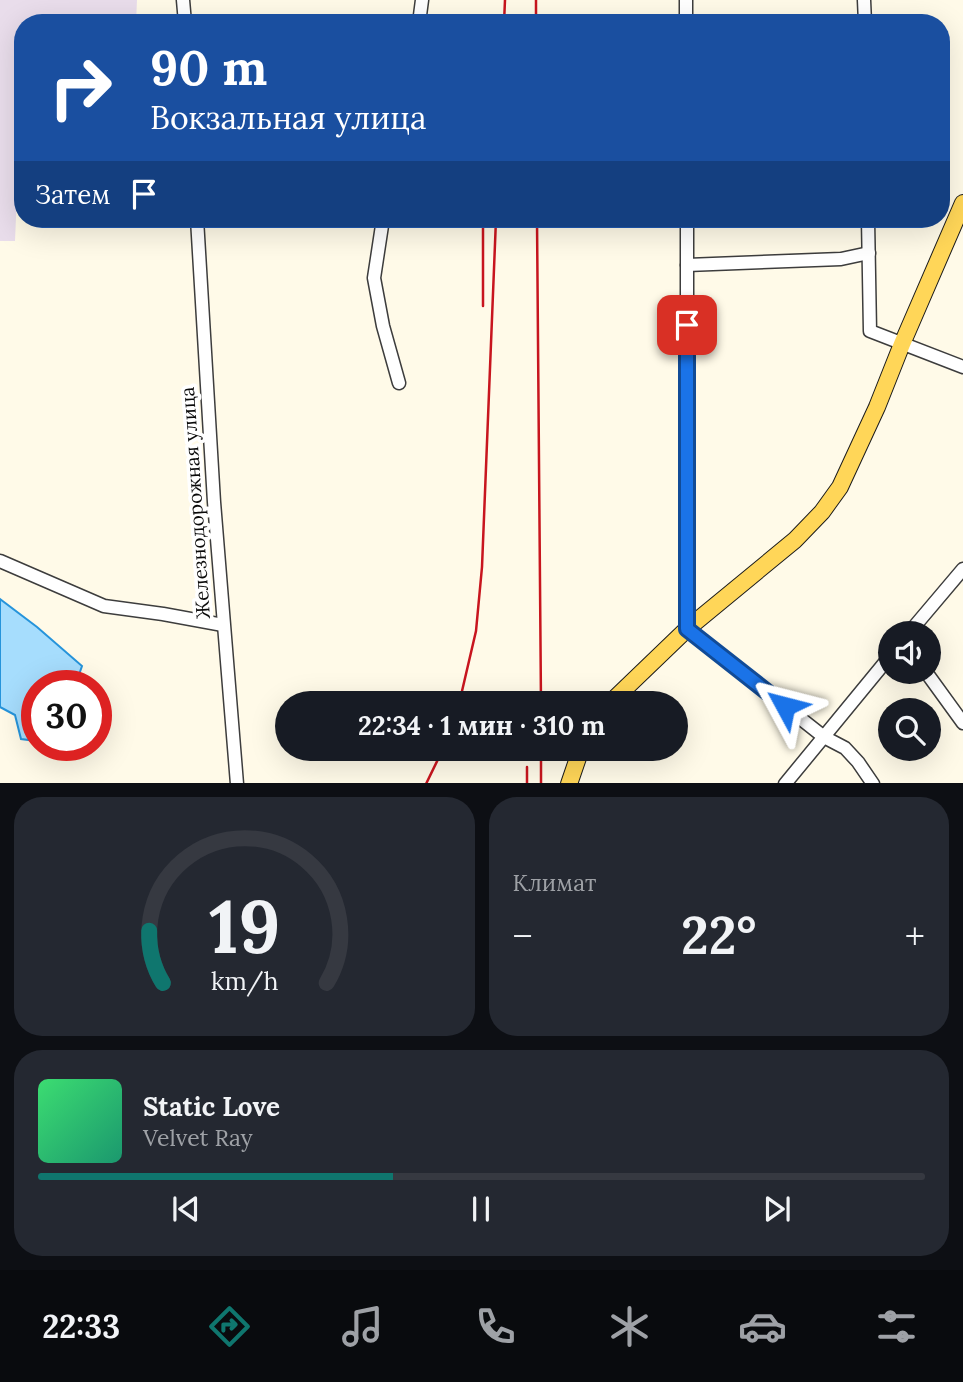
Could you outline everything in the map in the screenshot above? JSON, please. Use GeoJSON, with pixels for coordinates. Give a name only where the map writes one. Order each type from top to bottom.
{"type":"FeatureCollection","features":[{"type":"Feature","properties":{"kind":"main road"},"geometry":{"type":"LineString","coordinates":[[623,691],[687,629],[795,540],[822,512],[840,487],[859,449],[963,204]]}},
{"type":"Feature","properties":{"kind":"main road"},"geometry":{"type":"LineString","coordinates":[[569,783],[577,761]]}},
{"type":"Feature","properties":{"kind":"street","name":"Железнодорожная улица"},"geometry":{"type":"LineString","coordinates":[[198,228],[223,625],[237,783]]}},
{"type":"Feature","properties":{"kind":"street"},"geometry":{"type":"LineString","coordinates":[[382,228],[374,278],[383,326],[400,383]]}},
{"type":"Feature","properties":{"kind":"street"},"geometry":{"type":"LineString","coordinates":[[687,228],[687,629],[824,737],[845,748],[873,783]]}},
{"type":"Feature","properties":{"kind":"street"},"geometry":{"type":"LineString","coordinates":[[868,228],[870,331],[963,367]]}},
{"type":"Feature","properties":{"kind":"street"},"geometry":{"type":"LineString","coordinates":[[687,265],[841,259],[869,253]]}},
{"type":"Feature","properties":{"kind":"street"},"geometry":{"type":"LineString","coordinates":[[0,561],[104,606],[223,625]]}},
{"type":"Feature","properties":{"kind":"street"},"geometry":{"type":"LineString","coordinates":[[919,621],[963,569]]}},
{"type":"Feature","properties":{"kind":"street"},"geometry":{"type":"LineString","coordinates":[[785,783],[878,671]]}},
{"type":"Feature","properties":{"kind":"street"},"geometry":{"type":"LineString","coordinates":[[935,684],[963,723]]}},
{"type":"Feature","properties":{"kind":"shaded area"},"geometry":{"type":"Polygon","coordinates":[[[0,0],[137,0],[136,14],[14,14],[15,241],[0,241],[0,0]]]}},
{"type":"Feature","properties":{"kind":"water"},"geometry":{"type":"Polygon","coordinates":[[[0,599],[82,666],[81,670],[21,670],[21,739],[15,715],[0,707],[0,599]]]}},
{"type":"Feature","properties":{"kind":"railway"},"geometry":{"type":"LineString","coordinates":[[504,14],[505,0]]}},
{"type":"Feature","properties":{"kind":"railway"},"geometry":{"type":"LineString","coordinates":[[536,0],[536,14]]}},
{"type":"Feature","properties":{"kind":"railway"},"geometry":{"type":"LineString","coordinates":[[483,228],[483,306]]}},
{"type":"Feature","properties":{"kind":"railway"},"geometry":{"type":"LineString","coordinates":[[462,691],[476,631],[482,567],[496,228]]}},
{"type":"Feature","properties":{"kind":"railway"},"geometry":{"type":"LineString","coordinates":[[537,228],[541,691]]}},
{"type":"Feature","properties":{"kind":"railway"},"geometry":{"type":"LineString","coordinates":[[426,783],[437,761]]}},
{"type":"Feature","properties":{"kind":"railway"},"geometry":{"type":"LineString","coordinates":[[541,761],[541,783]]}},
{"type":"Feature","properties":{"kind":"railway"},"geometry":{"type":"LineString","coordinates":[[527,767],[527,783]]}},
{"type":"Feature","properties":{"kind":"route"},"geometry":{"type":"LineString","coordinates":[[687,325],[687,629],[785,706]]}}]}
